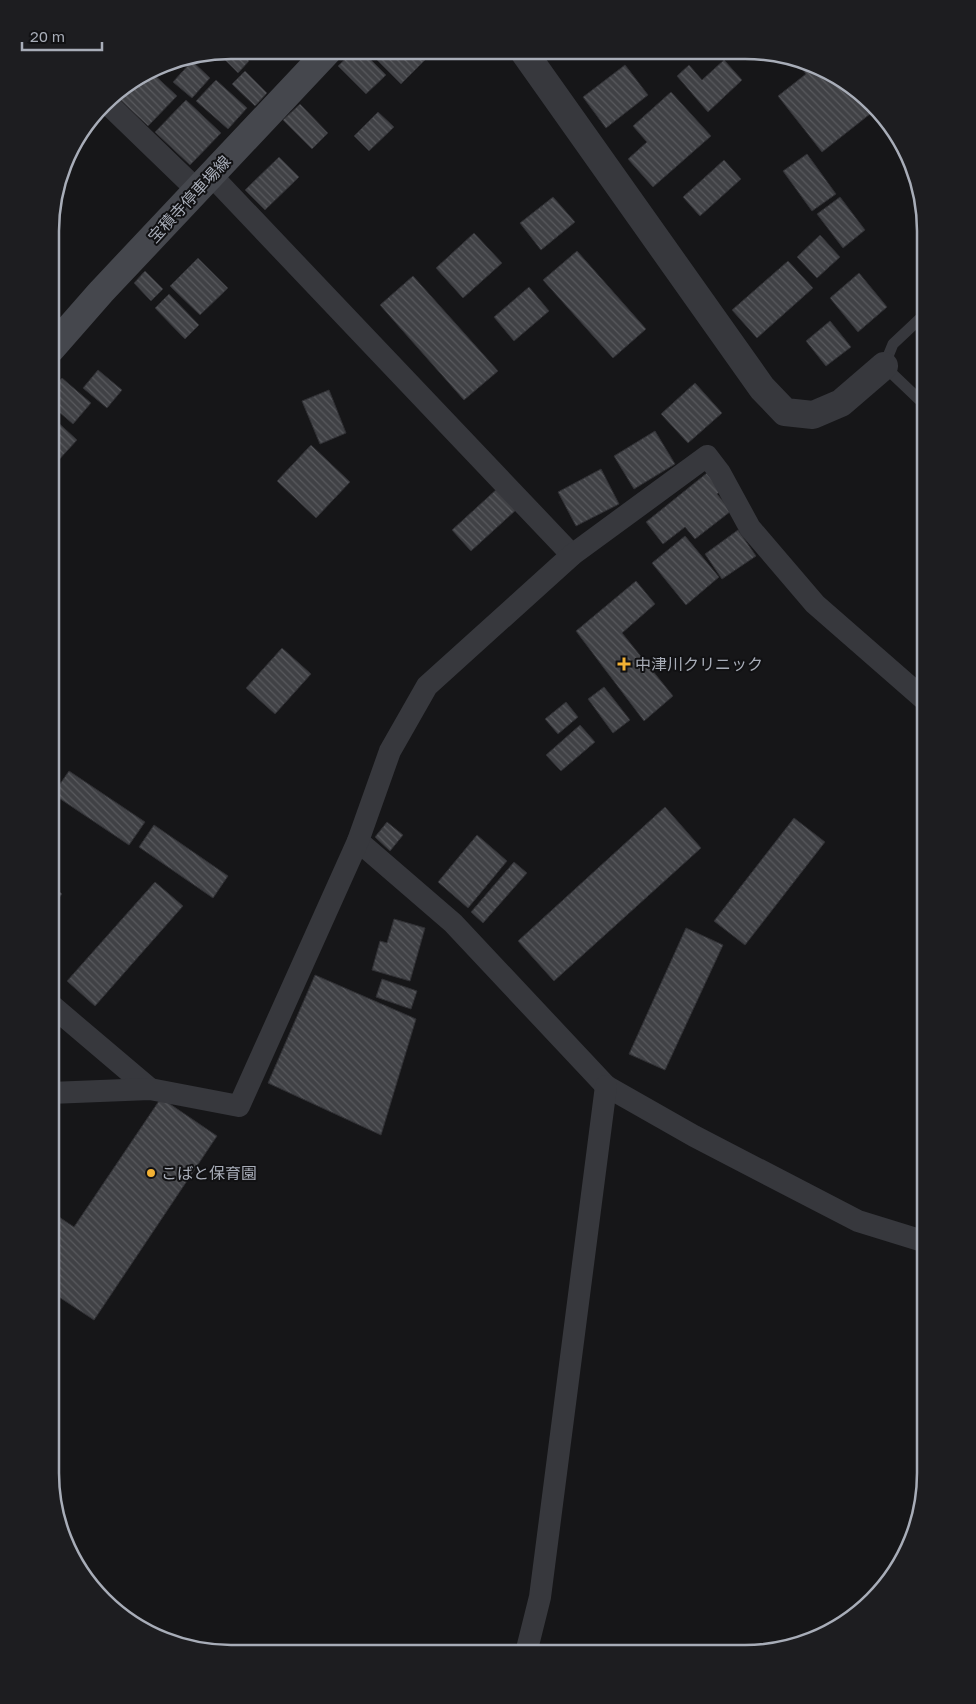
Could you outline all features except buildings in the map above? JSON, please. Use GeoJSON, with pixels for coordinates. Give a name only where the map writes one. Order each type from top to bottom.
{"type":"FeatureCollection","features":[{"type":"Feature","properties":{"kind":"main road","name":"宝積寺停車場線"},"geometry":{"type":"LineString","coordinates":[[59,339],[100,292],[320,59]]}},
{"type":"Feature","properties":{"kind":"street"},"geometry":{"type":"LineString","coordinates":[[529,59],[762,388],[785,412],[813,415],[841,403],[884,366]]}},
{"type":"Feature","properties":{"kind":"street"},"geometry":{"type":"LineString","coordinates":[[112,106],[204,182],[572,555]]}},
{"type":"Feature","properties":{"kind":"street"},"geometry":{"type":"LineString","coordinates":[[59,1093],[150,1089],[239,1106],[358,841],[390,751],[427,686],[572,555],[707,456],[720,473],[750,528],[814,604],[917,693]]}},
{"type":"Feature","properties":{"kind":"street"},"geometry":{"type":"LineString","coordinates":[[358,841],[453,923],[606,1086],[694,1136],[858,1222],[917,1239]]}},
{"type":"Feature","properties":{"kind":"street"},"geometry":{"type":"LineString","coordinates":[[59,1013],[150,1089]]}},
{"type":"Feature","properties":{"kind":"street"},"geometry":{"type":"LineString","coordinates":[[528,1645],[540,1597],[606,1086]]}},
{"type":"Feature","properties":{"kind":"lane"},"geometry":{"type":"LineString","coordinates":[[917,321],[893,344],[884,366],[917,397]]}},
{"type":"Feature","properties":{"kind":"place","name":"中津川クリニック"},"geometry":{"type":"Point","coordinates":[624,664]}},
{"type":"Feature","properties":{"kind":"place","name":"こばと保育園"},"geometry":{"type":"Point","coordinates":[151,1173]}}]}
